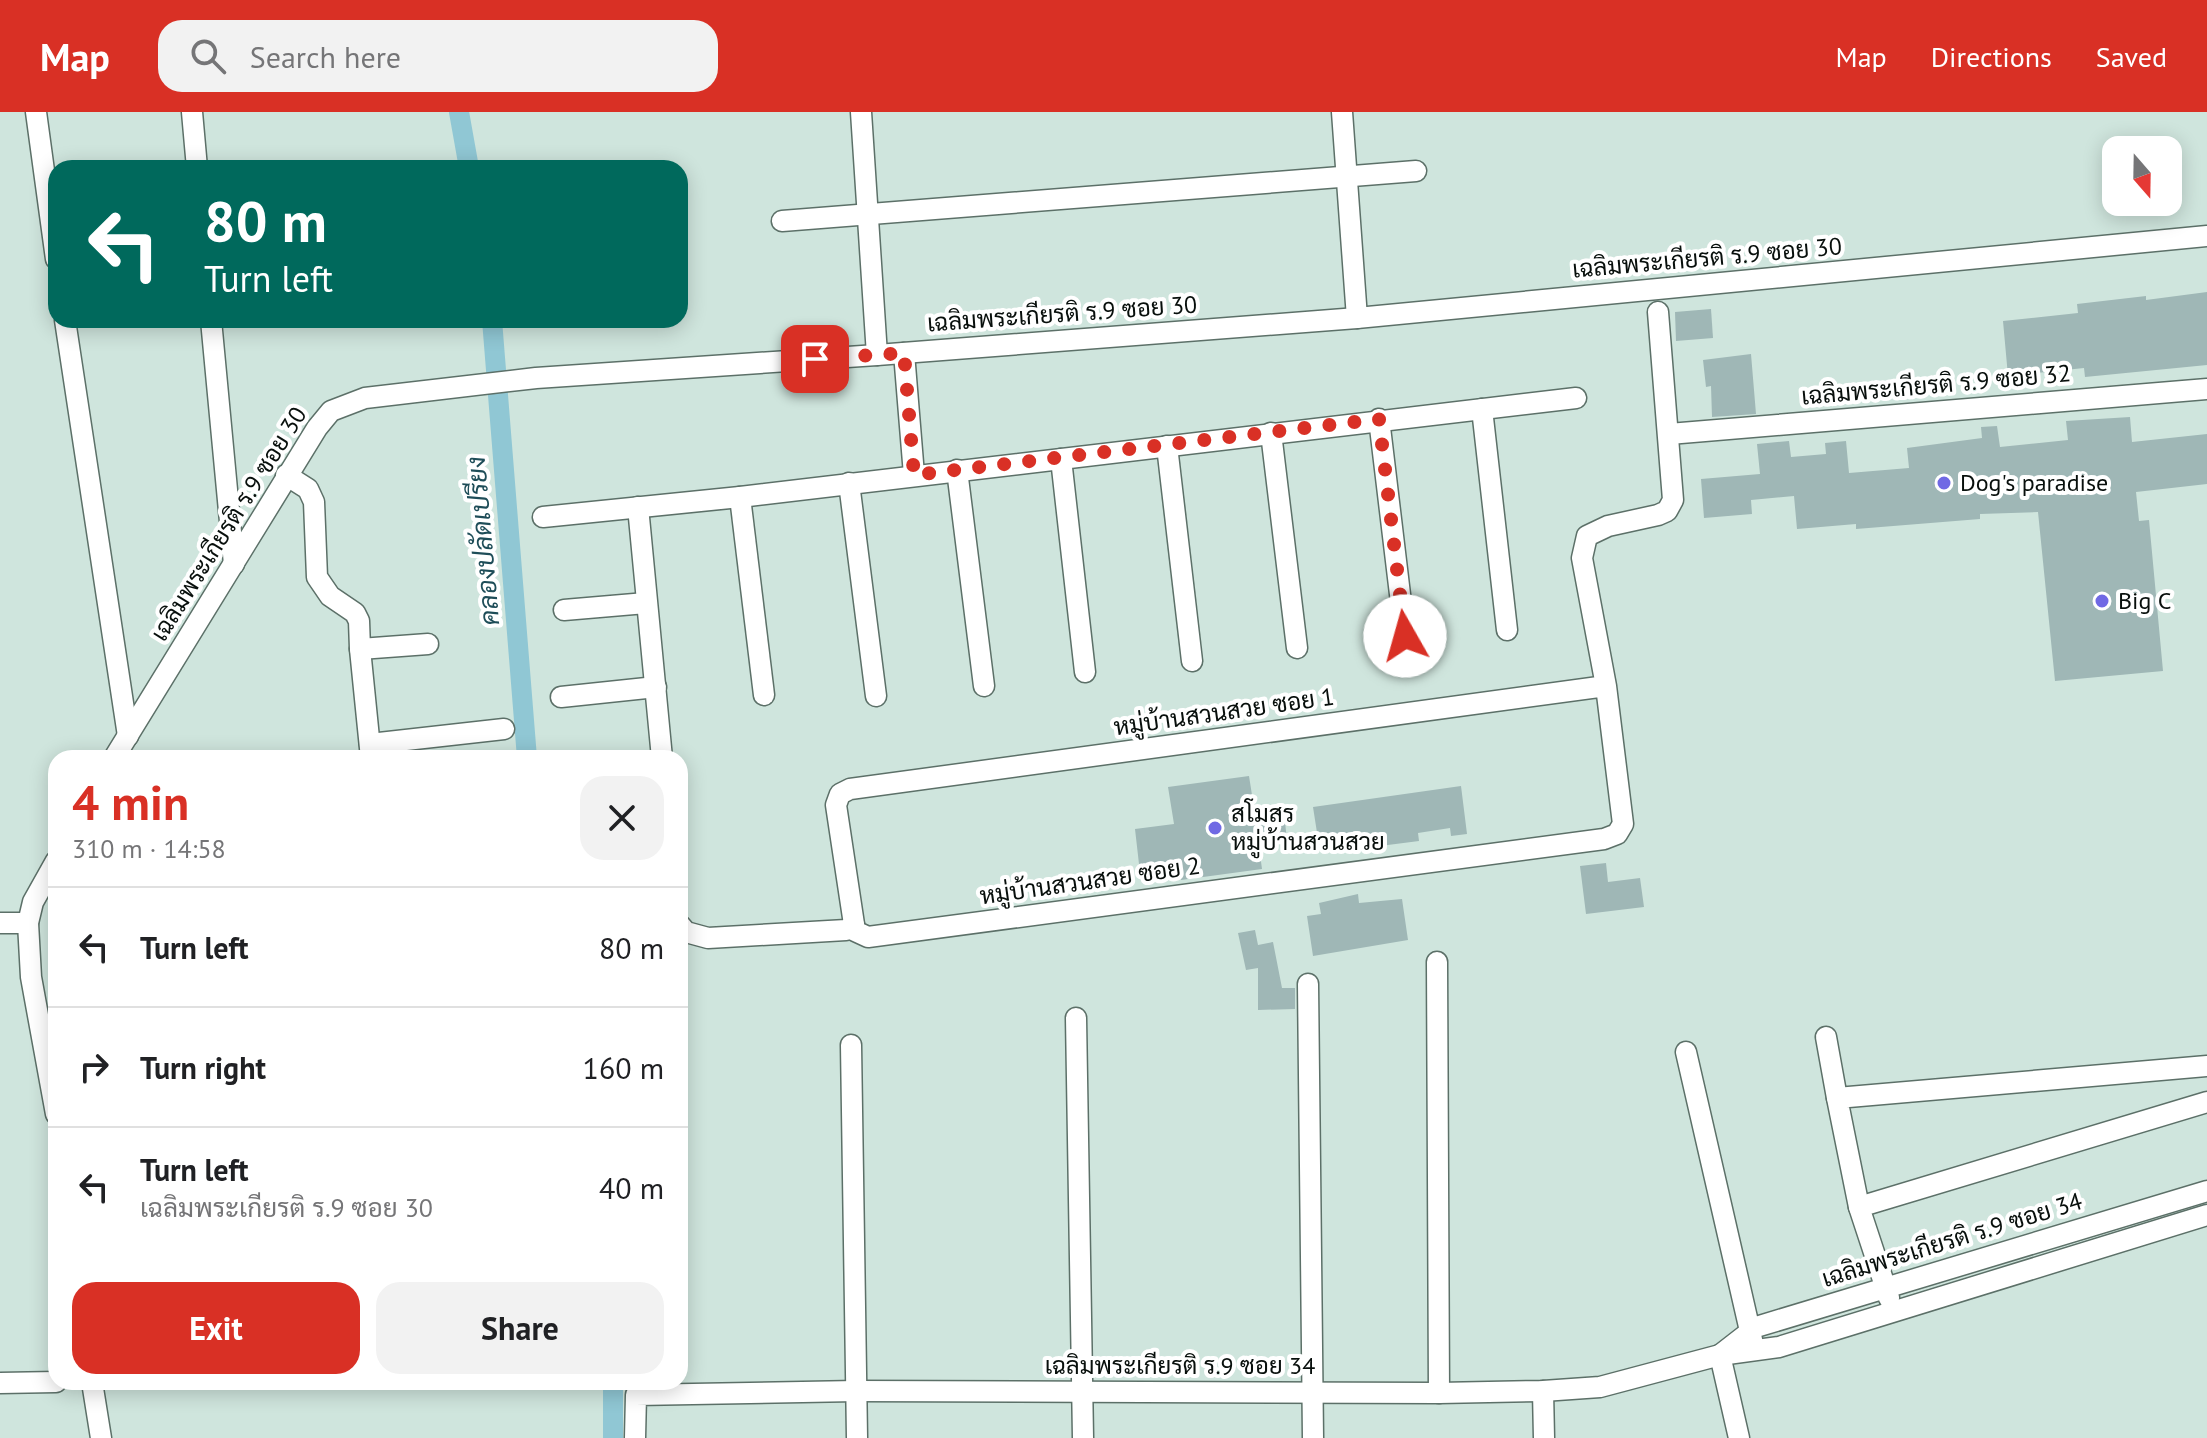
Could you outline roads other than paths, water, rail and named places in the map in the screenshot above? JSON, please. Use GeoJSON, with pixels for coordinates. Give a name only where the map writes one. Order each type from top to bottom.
{"type":"FeatureCollection","features":[{"type":"Feature","properties":{"kind":"street"},"geometry":{"type":"LineString","coordinates":[[36,112],[48,200]]}},
{"type":"Feature","properties":{"kind":"street"},"geometry":{"type":"LineString","coordinates":[[192,112],[196,160]]}},
{"type":"Feature","properties":{"kind":"street"},"geometry":{"type":"LineString","coordinates":[[861,112],[877,355]]}},
{"type":"Feature","properties":{"kind":"street"},"geometry":{"type":"LineString","coordinates":[[1342,112],[1357,318]]}},
{"type":"Feature","properties":{"kind":"street"},"geometry":{"type":"LineString","coordinates":[[782,221],[1416,171]]}},
{"type":"Feature","properties":{"kind":"street","name":"เฉลิมพระเกียรติ ร.9 ซอย 30"},"geometry":{"type":"LineString","coordinates":[[119,750],[317,428],[331,411],[365,398],[536,378],[1357,318],[2207,236]]}},
{"type":"Feature","properties":{"kind":"street"},"geometry":{"type":"LineString","coordinates":[[1606,686],[1582,558],[1583,545],[1587,536],[1597,530],[1658,515],[1671,507],[1674,489],[1658,312]]}},
{"type":"Feature","properties":{"kind":"street"},"geometry":{"type":"LineString","coordinates":[[66,328],[128,736]]}},
{"type":"Feature","properties":{"kind":"street"},"geometry":{"type":"LineString","coordinates":[[212,328],[234,564]]}},
{"type":"Feature","properties":{"kind":"street"},"geometry":{"type":"LineString","coordinates":[[904,353],[914,475]]}},
{"type":"Feature","properties":{"kind":"street","name":"เฉลิมพระเกียรติ ร.9 ซอย 32"},"geometry":{"type":"LineString","coordinates":[[1669,434],[2207,389]]}},
{"type":"Feature","properties":{"kind":"street"},"geometry":{"type":"LineString","coordinates":[[543,517],[740,497],[1576,398]]}},
{"type":"Feature","properties":{"kind":"street"},"geometry":{"type":"LineString","coordinates":[[1482,409],[1507,630]]}},
{"type":"Feature","properties":{"kind":"street"},"geometry":{"type":"LineString","coordinates":[[1379,419],[1405,636]]}},
{"type":"Feature","properties":{"kind":"street"},"geometry":{"type":"LineString","coordinates":[[1271,433],[1297,648]]}},
{"type":"Feature","properties":{"kind":"street"},"geometry":{"type":"LineString","coordinates":[[1167,446],[1192,661]]}},
{"type":"Feature","properties":{"kind":"street"},"geometry":{"type":"LineString","coordinates":[[1061,459],[1085,672]]}},
{"type":"Feature","properties":{"kind":"street"},"geometry":{"type":"LineString","coordinates":[[957,470],[984,686]]}},
{"type":"Feature","properties":{"kind":"street"},"geometry":{"type":"LineString","coordinates":[[286,475],[308,489],[314,502],[317,577],[330,596],[355,613],[359,621],[370,750]]}},
{"type":"Feature","properties":{"kind":"street"},"geometry":{"type":"LineString","coordinates":[[849,483],[876,696]]}},
{"type":"Feature","properties":{"kind":"street"},"geometry":{"type":"LineString","coordinates":[[740,497],[764,695]]}},
{"type":"Feature","properties":{"kind":"street"},"geometry":{"type":"LineString","coordinates":[[638,507],[661,750]]}},
{"type":"Feature","properties":{"kind":"street"},"geometry":{"type":"LineString","coordinates":[[564,610],[646,603]]}},
{"type":"Feature","properties":{"kind":"street"},"geometry":{"type":"LineString","coordinates":[[360,649],[428,644]]}},
{"type":"Feature","properties":{"kind":"street","name":"หมู่บ้านสวนสวย ซอย 1"},"geometry":{"type":"LineString","coordinates":[[854,925],[836,805],[840,794],[850,789],[1606,686]]}},
{"type":"Feature","properties":{"kind":"street","name":"หมู่บ้านสวนสวย ซอย 2"},"geometry":{"type":"LineString","coordinates":[[854,925],[855,931],[868,937],[1604,839],[1617,834],[1623,824],[1606,686]]}},
{"type":"Feature","properties":{"kind":"street"},"geometry":{"type":"LineString","coordinates":[[561,697],[656,687]]}},
{"type":"Feature","properties":{"kind":"street"},"geometry":{"type":"LineString","coordinates":[[376,750],[504,729]]}},
{"type":"Feature","properties":{"kind":"street"},"geometry":{"type":"LineString","coordinates":[[48,875],[33,902],[28,923],[31,977],[48,1070]]}},
{"type":"Feature","properties":{"kind":"street"},"geometry":{"type":"LineString","coordinates":[[0,923],[28,923]]}},
{"type":"Feature","properties":{"kind":"street"},"geometry":{"type":"LineString","coordinates":[[688,933],[708,938],[846,930],[854,925]]}},
{"type":"Feature","properties":{"kind":"street"},"geometry":{"type":"LineString","coordinates":[[1437,962],[1439,1393]]}},
{"type":"Feature","properties":{"kind":"street"},"geometry":{"type":"LineString","coordinates":[[1308,984],[1313,1438]]}},
{"type":"Feature","properties":{"kind":"street"},"geometry":{"type":"LineString","coordinates":[[1076,1018],[1083,1438]]}},
{"type":"Feature","properties":{"kind":"street"},"geometry":{"type":"LineString","coordinates":[[1826,1037],[1859,1207],[1893,1312]]}},
{"type":"Feature","properties":{"kind":"street"},"geometry":{"type":"LineString","coordinates":[[851,1045],[857,1438]]}},
{"type":"Feature","properties":{"kind":"street"},"geometry":{"type":"LineString","coordinates":[[1686,1052],[1752,1342]]}},
{"type":"Feature","properties":{"kind":"street"},"geometry":{"type":"LineString","coordinates":[[1837,1098],[2207,1066]]}},
{"type":"Feature","properties":{"kind":"street"},"geometry":{"type":"LineString","coordinates":[[1859,1207],[2207,1102]]}},
{"type":"Feature","properties":{"kind":"street","name":"เฉลิมพระเกียรติ ร.9 ซอย 34"},"geometry":{"type":"LineString","coordinates":[[1752,1342],[1756,1327],[2207,1191]]}},
{"type":"Feature","properties":{"kind":"street","name":"เฉลิมพระเกียรติ ร.9 ซอย 34"},"geometry":{"type":"LineString","coordinates":[[635,1438],[636,1395],[856,1391],[1439,1393],[1600,1387],[1720,1355],[1752,1342],[1779,1347],[2207,1215]]}},
{"type":"Feature","properties":{"kind":"street"},"geometry":{"type":"LineString","coordinates":[[1720,1355],[1739,1438]]}},
{"type":"Feature","properties":{"kind":"street"},"geometry":{"type":"LineString","coordinates":[[0,1383],[48,1382]]}},
{"type":"Feature","properties":{"kind":"street"},"geometry":{"type":"LineString","coordinates":[[93,1390],[101,1438]]}},
{"type":"Feature","properties":{"kind":"street"},"geometry":{"type":"LineString","coordinates":[[1543,1391],[1544,1438]]}},
{"type":"Feature","properties":{"kind":"waterway","name":"คลองปลัดเปรียง"},"geometry":{"type":"LineString","coordinates":[[459,112],[468,160]]}},
{"type":"Feature","properties":{"kind":"waterway","name":"คลองปลัดเปรียง"},"geometry":{"type":"LineString","coordinates":[[493,328],[526,750]]}},
{"type":"Feature","properties":{"kind":"waterway","name":"คลองปลัดเปรียง"},"geometry":{"type":"LineString","coordinates":[[613,1390],[613,1438]]}},
{"type":"Feature","properties":{"kind":"place","name":"Dog's paradise"},"geometry":{"type":"Point","coordinates":[1944,483]}},
{"type":"Feature","properties":{"kind":"place","name":"Big C"},"geometry":{"type":"Point","coordinates":[2102,601]}},
{"type":"Feature","properties":{"kind":"place","name":"สโมสร หมู่บ้านสวนสวย"},"geometry":{"type":"Point","coordinates":[1215,828]}}]}
